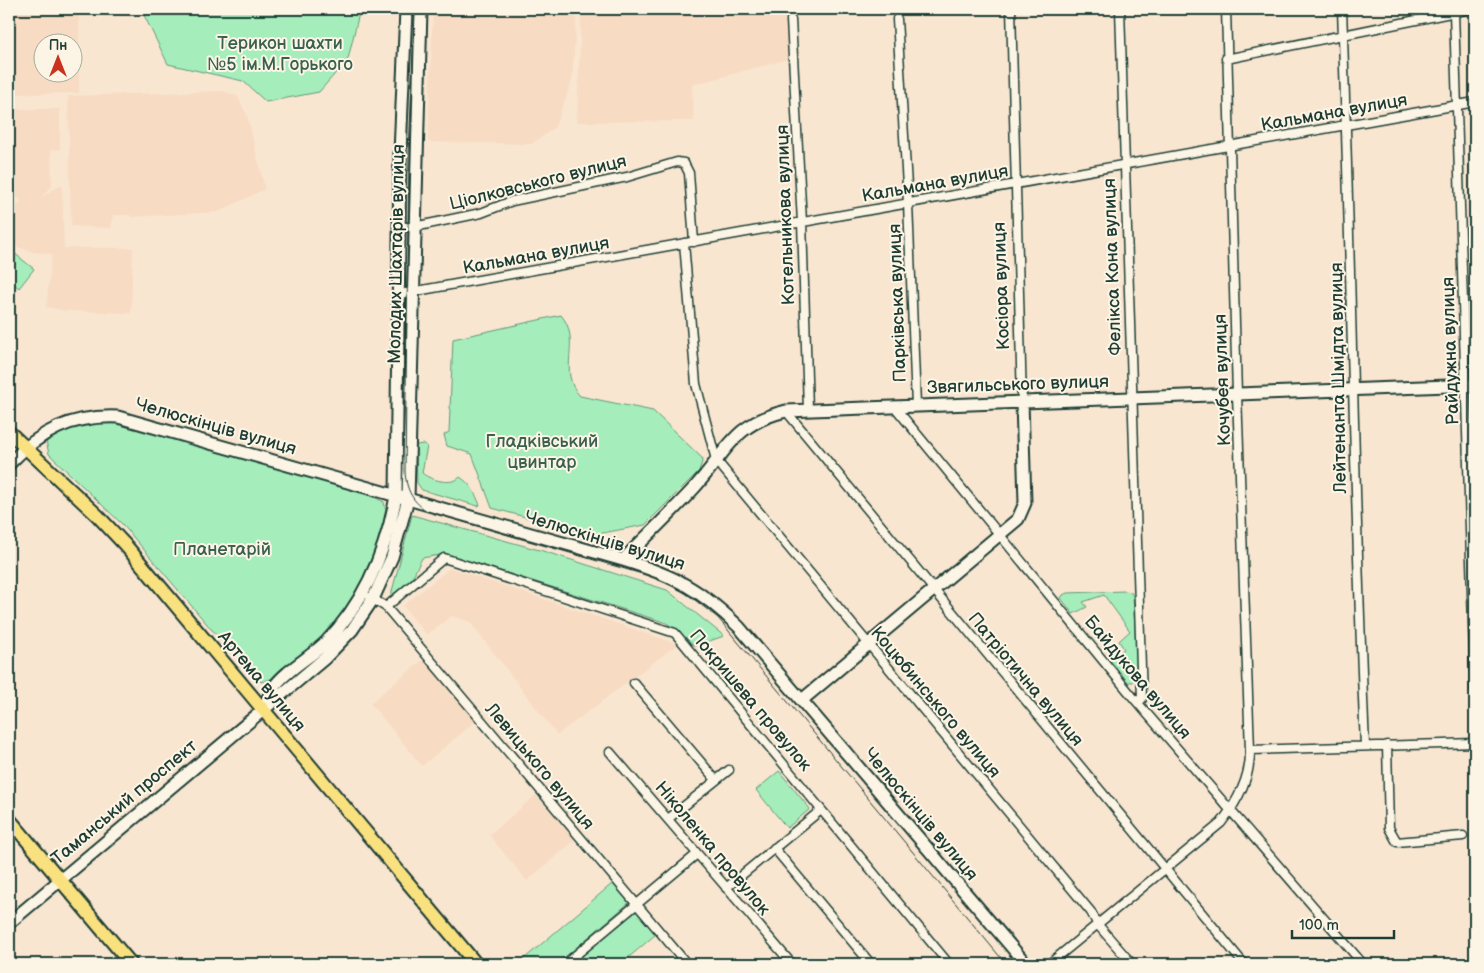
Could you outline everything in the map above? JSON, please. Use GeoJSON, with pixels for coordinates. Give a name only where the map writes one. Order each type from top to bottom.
{"type":"FeatureCollection","features":[{"type":"Feature","properties":{"kind":"main road","name":"Молодих Шахтарів вулиця"},"geometry":{"type":"LineString","coordinates":[[396,496],[400,294],[399,227],[406,9]]}},
{"type":"Feature","properties":{"kind":"main road","name":"Молодих Шахтарів вулиця"},"geometry":{"type":"LineString","coordinates":[[408,500],[421,9]]}},
{"type":"Feature","properties":{"kind":"main road","name":"Звягильського вулиця"},"geometry":{"type":"LineString","coordinates":[[623,560],[696,485],[738,433],[756,421],[786,411],[1471,385]]}},
{"type":"Feature","properties":{"kind":"main road","name":"Косіора вулиця"},"geometry":{"type":"LineString","coordinates":[[802,700],[932,589],[1018,519],[1025,503],[1022,401]]}},
{"type":"Feature","properties":{"kind":"main road","name":"Челюскінців вулиця"},"geometry":{"type":"LineString","coordinates":[[9,464],[25,447],[73,420],[92,417],[118,417],[623,560],[665,574],[705,596],[739,627],[1026,964]]}},
{"type":"Feature","properties":{"kind":"main road","name":"Артема вулиця"},"geometry":{"type":"LineString","coordinates":[[9,432],[113,531],[476,964]]}},
{"type":"Feature","properties":{"kind":"main road","name":"Таманський проспект"},"geometry":{"type":"LineString","coordinates":[[368,596],[385,542],[396,496]]}},
{"type":"Feature","properties":{"kind":"main road","name":"Таманський проспект"},"geometry":{"type":"LineString","coordinates":[[9,923],[335,650],[392,557],[408,500]]}},
{"type":"Feature","properties":{"kind":"main road"},"geometry":{"type":"LineString","coordinates":[[9,818],[131,964]]}},
{"type":"Feature","properties":{"kind":"street","name":"Косіора вулиця"},"geometry":{"type":"LineString","coordinates":[[1011,9],[1022,401]]}},
{"type":"Feature","properties":{"kind":"street","name":"Фелікса Кона вулиця"},"geometry":{"type":"LineString","coordinates":[[1120,9],[1142,699],[1137,702]]}},
{"type":"Feature","properties":{"kind":"street","name":"Кочубея вулиця"},"geometry":{"type":"LineString","coordinates":[[1049,964],[1166,870],[1220,822],[1231,810],[1246,780],[1251,765],[1237,394],[1226,9]]}},
{"type":"Feature","properties":{"kind":"street","name":"Лейтенанта Шмідта вулиця"},"geometry":{"type":"LineString","coordinates":[[1342,9],[1348,124],[1352,390],[1366,746]]}},
{"type":"Feature","properties":{"kind":"street"},"geometry":{"type":"LineString","coordinates":[[1226,60],[1343,35],[1436,11],[1454,12],[1470,9]]}},
{"type":"Feature","properties":{"kind":"street","name":"Райдужна вулиця"},"geometry":{"type":"LineString","coordinates":[[1454,12],[1456,105],[1471,385],[1475,690]]}},
{"type":"Feature","properties":{"kind":"street","name":"Парківська вулиця"},"geometry":{"type":"LineString","coordinates":[[897,19],[908,203],[916,405]]}},
{"type":"Feature","properties":{"kind":"street","name":"Котельникова вулиця"},"geometry":{"type":"LineString","coordinates":[[791,20],[802,222],[808,409]]}},
{"type":"Feature","properties":{"kind":"street","name":"Кальмана вулиця"},"geometry":{"type":"LineString","coordinates":[[400,294],[1475,102]]}},
{"type":"Feature","properties":{"kind":"street","name":"Ціолковського вулиця"},"geometry":{"type":"LineString","coordinates":[[399,227],[414,227],[481,213],[512,201],[627,176],[677,162],[684,163],[689,173],[694,242]]}},
{"type":"Feature","properties":{"kind":"street"},"geometry":{"type":"LineString","coordinates":[[684,244],[696,384],[716,460]]}},
{"type":"Feature","properties":{"kind":"street","name":"Байдукова вулиця"},"geometry":{"type":"LineString","coordinates":[[894,406],[1137,702],[1363,964]]}},
{"type":"Feature","properties":{"kind":"street","name":"Патріотична вулиця"},"geometry":{"type":"LineString","coordinates":[[786,411],[1244,964]]}},
{"type":"Feature","properties":{"kind":"street","name":"Коцюбинського вулиця"},"geometry":{"type":"LineString","coordinates":[[716,460],[1132,964]]}},
{"type":"Feature","properties":{"kind":"street","name":"Покришева провулок"},"geometry":{"type":"LineString","coordinates":[[386,607],[444,558],[675,633],[949,964]]}},
{"type":"Feature","properties":{"kind":"street","name":"Левицького вулиця"},"geometry":{"type":"LineString","coordinates":[[368,596],[386,607],[687,964]]}},
{"type":"Feature","properties":{"kind":"street"},"geometry":{"type":"LineString","coordinates":[[634,683],[716,780]]}},
{"type":"Feature","properties":{"kind":"street"},"geometry":{"type":"LineString","coordinates":[[1250,750],[1475,743]]}},
{"type":"Feature","properties":{"kind":"street"},"geometry":{"type":"LineString","coordinates":[[1387,745],[1389,828],[1397,842],[1463,836]]}},
{"type":"Feature","properties":{"kind":"street","name":"Ніколенка провулок"},"geometry":{"type":"LineString","coordinates":[[610,752],[792,964]]}},
{"type":"Feature","properties":{"kind":"street"},"geometry":{"type":"LineString","coordinates":[[668,819],[729,770]]}},
{"type":"Feature","properties":{"kind":"street"},"geometry":{"type":"LineString","coordinates":[[726,888],[821,810]]}},
{"type":"Feature","properties":{"kind":"street"},"geometry":{"type":"LineString","coordinates":[[774,848],[871,964]]}},
{"type":"Feature","properties":{"kind":"street"},"geometry":{"type":"LineString","coordinates":[[565,964],[697,854]]}},
{"type":"Feature","properties":{"kind":"shaded area"},"geometry":{"type":"Polygon","coordinates":[[[9,9],[79,9],[79,32],[32,32],[32,82],[79,82],[79,93],[9,94],[9,9]]]}},
{"type":"Feature","properties":{"kind":"shaded area"},"geometry":{"type":"Polygon","coordinates":[[[433,9],[577,9],[572,81],[555,127],[532,144],[428,142],[433,9]]]}},
{"type":"Feature","properties":{"kind":"shaded area"},"geometry":{"type":"Polygon","coordinates":[[[581,9],[793,9],[800,56],[692,85],[694,121],[577,122],[581,9]]]}},
{"type":"Feature","properties":{"kind":"shaded area"},"geometry":{"type":"Polygon","coordinates":[[[223,91],[237,96],[247,115],[265,189],[218,212],[131,217],[130,215],[113,215],[111,228],[71,226],[68,96],[223,91]]]}},
{"type":"Feature","properties":{"kind":"shaded area"},"geometry":{"type":"Polygon","coordinates":[[[9,109],[60,109],[60,149],[51,150],[52,186],[40,198],[62,184],[64,248],[133,248],[131,313],[67,311],[46,307],[52,254],[33,252],[9,244],[9,205],[20,205],[20,198],[9,198],[9,109]]]}},
{"type":"Feature","properties":{"kind":"shaded area"},"geometry":{"type":"Polygon","coordinates":[[[450,568],[678,644],[557,735],[470,622],[451,616],[427,635],[403,606],[450,568]]]}},
{"type":"Feature","properties":{"kind":"shaded area"},"geometry":{"type":"Polygon","coordinates":[[[424,659],[476,721],[422,766],[370,703],[424,659]]]}},
{"type":"Feature","properties":{"kind":"shaded area"},"geometry":{"type":"Polygon","coordinates":[[[536,795],[575,840],[527,881],[489,835],[536,795]]]}},
{"type":"Feature","properties":{"kind":"green space","name":"Терикон шахти №5 ім.М.Горького"},"geometry":{"type":"Polygon","coordinates":[[[141,9],[360,9],[348,59],[319,92],[266,102],[243,81],[168,64],[141,9]]]}},
{"type":"Feature","properties":{"kind":"green space"},"geometry":{"type":"Polygon","coordinates":[[[853,9],[901,9],[883,13],[853,9]]]}},
{"type":"Feature","properties":{"kind":"green space"},"geometry":{"type":"Polygon","coordinates":[[[9,249],[34,269],[19,288],[9,280],[9,249]]]}},
{"type":"Feature","properties":{"kind":"green space","name":"Гладківський цвинтар"},"geometry":{"type":"Polygon","coordinates":[[[561,315],[570,335],[570,376],[573,386],[580,396],[653,411],[703,459],[699,471],[645,525],[592,535],[492,508],[472,454],[447,446],[444,435],[449,432],[453,339],[561,315]]]}},
{"type":"Feature","properties":{"kind":"green space","name":"Планетарій"},"geometry":{"type":"Polygon","coordinates":[[[101,420],[133,425],[368,494],[384,502],[387,517],[373,561],[354,600],[319,641],[277,677],[261,682],[225,641],[212,630],[123,525],[49,454],[46,441],[71,425],[101,420]]]}},
{"type":"Feature","properties":{"kind":"green space"},"geometry":{"type":"Polygon","coordinates":[[[424,444],[427,446],[422,473],[430,478],[447,482],[460,477],[472,489],[480,505],[422,490],[417,483],[416,445],[424,444]]]}},
{"type":"Feature","properties":{"kind":"green space"},"geometry":{"type":"Polygon","coordinates":[[[412,515],[543,551],[667,590],[724,636],[695,646],[667,623],[446,554],[422,558],[408,586],[391,595],[412,515]]]}},
{"type":"Feature","properties":{"kind":"green space"},"geometry":{"type":"Polygon","coordinates":[[[1131,592],[1133,597],[1138,676],[1133,682],[1128,682],[1110,660],[1124,649],[1119,641],[1130,631],[1104,595],[1083,602],[1087,607],[1073,614],[1061,598],[1067,593],[1131,592]]]}},
{"type":"Feature","properties":{"kind":"green space"},"geometry":{"type":"Polygon","coordinates":[[[779,771],[810,809],[787,828],[756,790],[779,771]]]}},
{"type":"Feature","properties":{"kind":"green space"},"geometry":{"type":"Polygon","coordinates":[[[613,883],[630,902],[557,964],[518,964],[613,883]]]}},
{"type":"Feature","properties":{"kind":"green space"},"geometry":{"type":"Polygon","coordinates":[[[635,909],[656,934],[621,964],[571,964],[635,909]]]}},
{"type":"Feature","properties":{"kind":"tram line"},"geometry":{"type":"LineString","coordinates":[[415,9],[409,153],[405,471],[411,495],[429,512],[656,578],[686,593],[718,618],[1006,964]]}}]}
